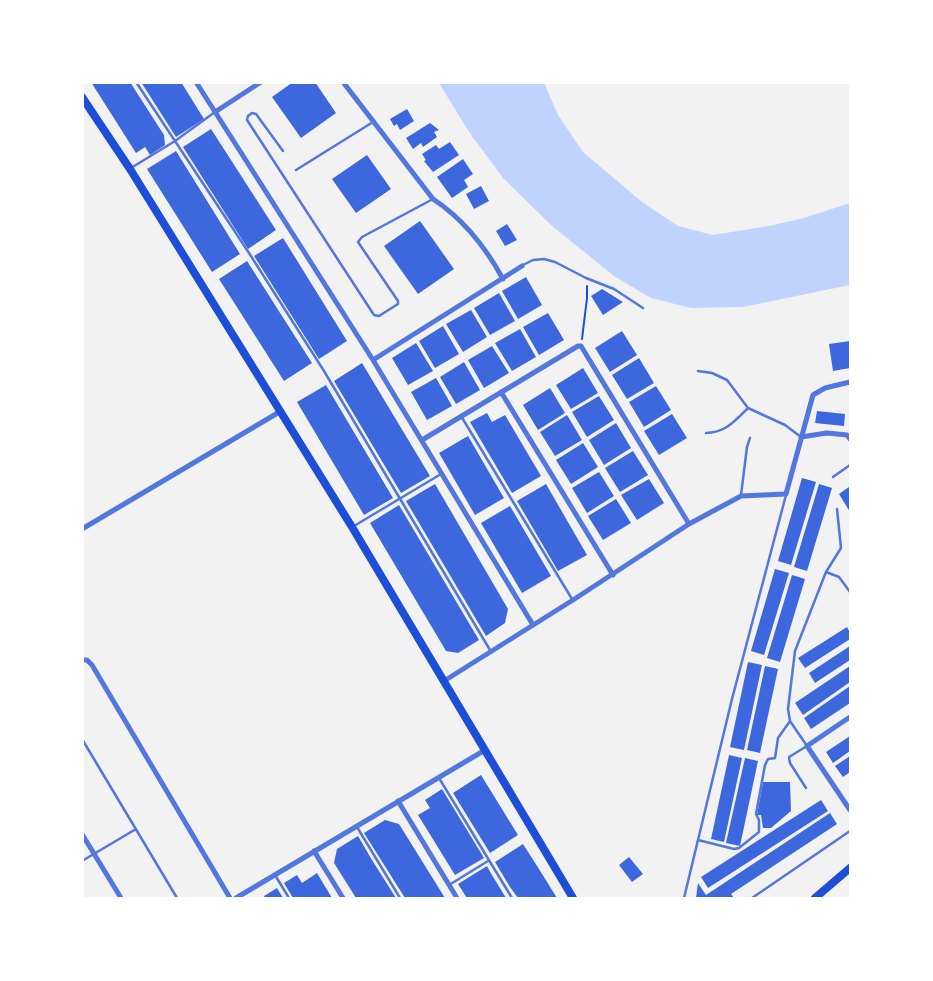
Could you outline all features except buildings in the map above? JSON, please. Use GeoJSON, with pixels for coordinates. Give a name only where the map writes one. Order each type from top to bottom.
{"type":"FeatureCollection","features":[{"type":"Feature","properties":{"kind":"main road"},"geometry":{"type":"LineString","coordinates":[[82,97],[130,169],[352,527],[572,898]]}},
{"type":"Feature","properties":{"kind":"main road"},"geometry":{"type":"LineString","coordinates":[[815,898],[850,868]]}},
{"type":"Feature","properties":{"kind":"street"},"geometry":{"type":"LineString","coordinates":[[196,82],[373,360],[534,625]]}},
{"type":"Feature","properties":{"kind":"street"},"geometry":{"type":"LineString","coordinates":[[215,112],[261,82]]}},
{"type":"Feature","properties":{"kind":"street"},"geometry":{"type":"LineString","coordinates":[[343,82],[433,199],[445,207],[467,229],[494,263],[502,279]]}},
{"type":"Feature","properties":{"kind":"street"},"geometry":{"type":"LineString","coordinates":[[373,360],[522,266]]}},
{"type":"Feature","properties":{"kind":"street"},"geometry":{"type":"LineString","coordinates":[[422,440],[578,346],[582,346],[689,524]]}},
{"type":"Feature","properties":{"kind":"street"},"geometry":{"type":"LineString","coordinates":[[444,681],[613,575],[689,524],[741,496],[786,494],[813,395],[825,388],[850,382]]}},
{"type":"Feature","properties":{"kind":"street"},"geometry":{"type":"LineString","coordinates":[[501,392],[613,575]]}},
{"type":"Feature","properties":{"kind":"street"},"geometry":{"type":"LineString","coordinates":[[82,529],[281,411]]}},
{"type":"Feature","properties":{"kind":"street"},"geometry":{"type":"LineString","coordinates":[[801,437],[827,434],[847,435],[850,439]]}},
{"type":"Feature","properties":{"kind":"street"},"geometry":{"type":"LineString","coordinates":[[82,660],[87,660],[92,665],[230,898]]}},
{"type":"Feature","properties":{"kind":"street"},"geometry":{"type":"LineString","coordinates":[[850,717],[807,746],[850,810]]}},
{"type":"Feature","properties":{"kind":"street"},"geometry":{"type":"LineString","coordinates":[[236,898],[485,750]]}},
{"type":"Feature","properties":{"kind":"street"},"geometry":{"type":"LineString","coordinates":[[398,801],[457,898]]}},
{"type":"Feature","properties":{"kind":"street"},"geometry":{"type":"LineString","coordinates":[[82,834],[121,898]]}},
{"type":"Feature","properties":{"kind":"street"},"geometry":{"type":"LineString","coordinates":[[314,851],[343,898]]}},
{"type":"Feature","properties":{"kind":"lane"},"geometry":{"type":"LineString","coordinates":[[136,82],[324,371],[491,652]]}},
{"type":"Feature","properties":{"kind":"lane"},"geometry":{"type":"LineString","coordinates":[[249,82],[252,88]]}},
{"type":"Feature","properties":{"kind":"lane"},"geometry":{"type":"LineString","coordinates":[[130,169],[175,141],[215,112]]}},
{"type":"Feature","properties":{"kind":"lane"},"geometry":{"type":"LineString","coordinates":[[283,151],[256,114],[252,113],[248,116],[247,120],[374,315],[380,316],[398,304],[398,301],[358,242],[362,237],[433,199]]}},
{"type":"Feature","properties":{"kind":"lane"},"geometry":{"type":"LineString","coordinates":[[296,170],[373,122]]}},
{"type":"Feature","properties":{"kind":"lane"},"geometry":{"type":"LineString","coordinates":[[522,266],[533,260],[544,259],[555,262],[586,278],[614,289],[643,308]]}},
{"type":"Feature","properties":{"kind":"lane"},"geometry":{"type":"LineString","coordinates":[[698,371],[712,373],[727,380],[748,408],[778,422],[801,437]]}},
{"type":"Feature","properties":{"kind":"lane"},"geometry":{"type":"LineString","coordinates":[[706,433],[715,433],[724,429],[734,423],[748,408]]}},
{"type":"Feature","properties":{"kind":"lane"},"geometry":{"type":"LineString","coordinates":[[461,416],[573,600]]}},
{"type":"Feature","properties":{"kind":"lane"},"geometry":{"type":"LineString","coordinates":[[741,496],[746,447],[750,438]]}},
{"type":"Feature","properties":{"kind":"lane"},"geometry":{"type":"LineString","coordinates":[[833,477],[850,465]]}},
{"type":"Feature","properties":{"kind":"lane"},"geometry":{"type":"LineString","coordinates":[[352,527],[442,474]]}},
{"type":"Feature","properties":{"kind":"lane"},"geometry":{"type":"LineString","coordinates":[[684,898],[732,699],[786,494]]}},
{"type":"Feature","properties":{"kind":"lane"},"geometry":{"type":"LineString","coordinates":[[806,788],[790,763],[790,757],[807,746],[790,721],[788,709],[796,651],[826,572],[841,548],[838,509]]}},
{"type":"Feature","properties":{"kind":"lane"},"geometry":{"type":"LineString","coordinates":[[826,572],[840,577],[850,592]]}},
{"type":"Feature","properties":{"kind":"lane"},"geometry":{"type":"LineString","coordinates":[[698,840],[734,849],[739,848],[760,832],[760,820],[756,814],[765,765],[768,759],[775,758],[778,738],[790,721]]}},
{"type":"Feature","properties":{"kind":"lane"},"geometry":{"type":"LineString","coordinates":[[82,739],[177,898]]}},
{"type":"Feature","properties":{"kind":"lane"},"geometry":{"type":"LineString","coordinates":[[438,777],[512,898]]}},
{"type":"Feature","properties":{"kind":"lane"},"geometry":{"type":"LineString","coordinates":[[356,826],[400,898]]}},
{"type":"Feature","properties":{"kind":"lane"},"geometry":{"type":"LineString","coordinates":[[82,861],[136,829]]}},
{"type":"Feature","properties":{"kind":"lane"},"geometry":{"type":"LineString","coordinates":[[752,898],[850,830]]}},
{"type":"Feature","properties":{"kind":"lane"},"geometry":{"type":"LineString","coordinates":[[449,885],[488,861]]}},
{"type":"Feature","properties":{"kind":"lane"},"geometry":{"type":"LineString","coordinates":[[275,875],[289,898]]}},
{"type":"Feature","properties":{"kind":"path"},"geometry":{"type":"LineString","coordinates":[[582,346],[587,298],[586,278]]}},
{"type":"Feature","properties":{"kind":"water"},"geometry":{"type":"Polygon","coordinates":[[[439,83],[544,83],[558,115],[583,152],[642,202],[678,226],[713,235],[804,218],[850,203],[850,285],[743,307],[691,308],[651,298],[614,276],[551,225],[503,178],[469,132],[439,83]]]}}]}
